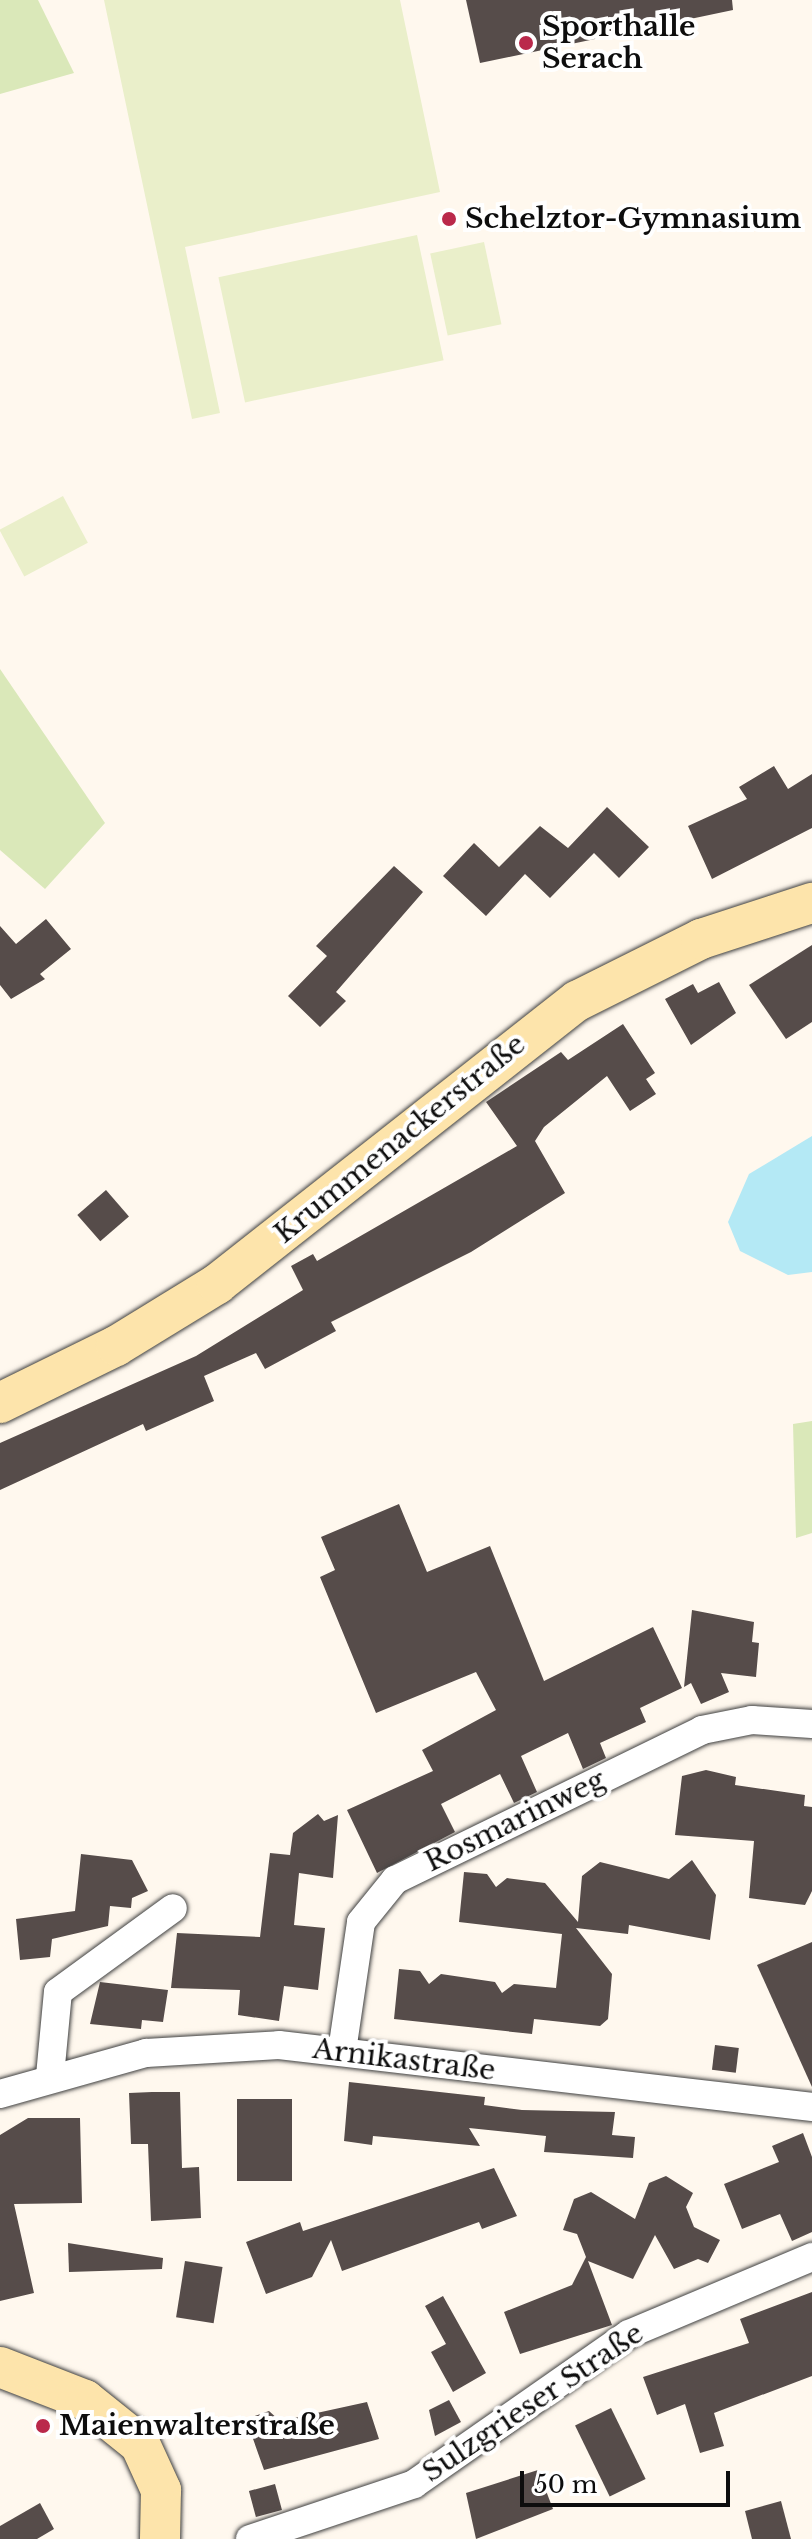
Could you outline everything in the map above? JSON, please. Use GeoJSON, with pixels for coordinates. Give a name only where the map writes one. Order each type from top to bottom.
{"type":"FeatureCollection","features":[{"type":"Feature","properties":{"kind":"main road","name":"Krummenackerstraße"},"geometry":{"type":"LineString","coordinates":[[0,1403],[102,1354],[217,1284],[577,1001],[689,944],[812,903]]}},
{"type":"Feature","properties":{"kind":"main road"},"geometry":{"type":"LineString","coordinates":[[0,2367],[85,2400],[140,2444],[161,2490],[160,2539]]}},
{"type":"Feature","properties":{"kind":"street","name":"Rosmarinweg"},"geometry":{"type":"LineString","coordinates":[[342,2051],[361,1922],[395,1880],[702,1730],[741,1721],[812,1724]]}},
{"type":"Feature","properties":{"kind":"street"},"geometry":{"type":"LineString","coordinates":[[50,2076],[58,1992],[173,1908]]}},
{"type":"Feature","properties":{"kind":"street","name":"Arnikastraße"},"geometry":{"type":"LineString","coordinates":[[0,2094],[50,2076],[201,2046],[342,2051],[812,2107]]}},
{"type":"Feature","properties":{"kind":"street","name":"Sulzgrieser Straße"},"geometry":{"type":"LineString","coordinates":[[250,2539],[414,2484],[629,2334],[812,2257]]}},
{"type":"Feature","properties":{"kind":"green space"},"geometry":{"type":"Polygon","coordinates":[[[0,0],[38,0],[74,73],[0,94],[0,0]]]}},
{"type":"Feature","properties":{"kind":"green space"},"geometry":{"type":"Polygon","coordinates":[[[104,0],[400,0],[440,192],[185,247],[220,413],[192,419],[104,0]]]}},
{"type":"Feature","properties":{"kind":"green space"},"geometry":{"type":"Polygon","coordinates":[[[417,235],[444,360],[245,402],[218,277],[417,235]]]}},
{"type":"Feature","properties":{"kind":"green space"},"geometry":{"type":"Polygon","coordinates":[[[484,242],[501,324],[448,336],[430,253],[484,242]]]}},
{"type":"Feature","properties":{"kind":"green space"},"geometry":{"type":"Polygon","coordinates":[[[63,496],[88,543],[24,577],[0,529],[63,496]]]}},
{"type":"Feature","properties":{"kind":"green space"},"geometry":{"type":"Polygon","coordinates":[[[0,669],[105,823],[45,889],[0,850],[0,669]]]}},
{"type":"Feature","properties":{"kind":"green space"},"geometry":{"type":"Polygon","coordinates":[[[812,1421],[812,1533],[796,1538],[793,1424],[812,1421]]]}},
{"type":"Feature","properties":{"kind":"water"},"geometry":{"type":"Polygon","coordinates":[[[812,1136],[812,1272],[788,1275],[740,1251],[728,1222],[749,1174],[812,1136]]]}},
{"type":"Feature","properties":{"kind":"building","name":"Sporthalle Serach"},"geometry":{"type":"Polygon","coordinates":[[[466,0],[732,0],[733,10],[480,63],[466,0]]]}},
{"type":"Feature","properties":{"kind":"building"},"geometry":{"type":"Polygon","coordinates":[[[774,766],[788,789],[812,774],[812,828],[712,879],[688,826],[747,799],[739,787],[774,766]]]}},
{"type":"Feature","properties":{"kind":"building"},"geometry":{"type":"Polygon","coordinates":[[[607,807],[649,847],[619,878],[594,853],[550,898],[525,874],[486,916],[443,876],[474,843],[499,867],[540,826],[568,848],[607,807]]]}},
{"type":"Feature","properties":{"kind":"building"},"geometry":{"type":"Polygon","coordinates":[[[394,866],[423,892],[336,992],[346,1001],[320,1027],[288,996],[327,956],[316,946],[394,866]]]}},
{"type":"Feature","properties":{"kind":"building"},"geometry":{"type":"Polygon","coordinates":[[[46,919],[71,949],[40,974],[45,979],[11,999],[0,985],[0,926],[16,944],[46,919]]]}},
{"type":"Feature","properties":{"kind":"building"},"geometry":{"type":"Polygon","coordinates":[[[812,945],[812,1022],[786,1039],[749,985],[812,945]]]}},
{"type":"Feature","properties":{"kind":"building"},"geometry":{"type":"Polygon","coordinates":[[[719,982],[736,1013],[691,1045],[665,999],[693,984],[698,993],[719,982]]]}},
{"type":"Feature","properties":{"kind":"building"},"geometry":{"type":"Polygon","coordinates":[[[623,1024],[655,1073],[646,1079],[656,1094],[630,1111],[607,1076],[544,1127],[535,1141],[565,1193],[471,1252],[331,1322],[336,1331],[265,1369],[256,1353],[204,1376],[214,1401],[146,1431],[143,1424],[0,1490],[0,1443],[196,1356],[303,1290],[291,1266],[313,1254],[317,1261],[517,1146],[486,1102],[561,1052],[568,1060],[623,1024]]]}},
{"type":"Feature","properties":{"kind":"building"},"geometry":{"type":"Polygon","coordinates":[[[106,1190],[129,1216],[100,1241],[77,1215],[106,1190]]]}},
{"type":"Feature","properties":{"kind":"building"},"geometry":{"type":"Polygon","coordinates":[[[399,1504],[427,1572],[490,1546],[544,1681],[653,1627],[682,1688],[640,1708],[646,1722],[600,1743],[606,1758],[583,1769],[568,1733],[521,1756],[537,1792],[514,1803],[500,1774],[441,1804],[455,1832],[377,1873],[347,1810],[433,1771],[422,1750],[496,1710],[476,1672],[376,1713],[320,1577],[335,1570],[321,1537],[399,1504]]]}},
{"type":"Feature","properties":{"kind":"building"},"geometry":{"type":"Polygon","coordinates":[[[692,1610],[754,1622],[752,1642],[759,1643],[756,1677],[721,1673],[729,1692],[701,1704],[691,1683],[684,1687],[692,1610]]]}},
{"type":"Feature","properties":{"kind":"building"},"geometry":{"type":"Polygon","coordinates":[[[706,1770],[736,1777],[735,1785],[805,1795],[804,1806],[812,1807],[812,1891],[805,1905],[749,1898],[754,1841],[675,1835],[682,1776],[706,1770]]]}},
{"type":"Feature","properties":{"kind":"building"},"geometry":{"type":"Polygon","coordinates":[[[318,1814],[324,1821],[338,1815],[333,1878],[299,1873],[294,1925],[325,1928],[318,1990],[284,1986],[279,2021],[238,2015],[240,1990],[171,1988],[177,1933],[260,1937],[270,1853],[290,1855],[293,1833],[318,1814]]]}},
{"type":"Feature","properties":{"kind":"building"},"geometry":{"type":"Polygon","coordinates":[[[81,1854],[132,1860],[148,1891],[132,1898],[131,1908],[110,1906],[108,1926],[52,1939],[50,1957],[20,1960],[16,1919],[75,1911],[81,1854]]]}},
{"type":"Feature","properties":{"kind":"building"},"geometry":{"type":"Polygon","coordinates":[[[692,1860],[716,1895],[710,1940],[629,1925],[628,1934],[576,1928],[612,1974],[608,2019],[600,2026],[534,2019],[532,2034],[394,2019],[399,1969],[420,1971],[429,1984],[441,1974],[495,1982],[502,1993],[514,1984],[556,1988],[562,1934],[459,1922],[464,1872],[487,1874],[496,1887],[507,1878],[545,1883],[578,1922],[582,1876],[600,1862],[669,1879],[692,1860]]]}},
{"type":"Feature","properties":{"kind":"building"},"geometry":{"type":"Polygon","coordinates":[[[812,1942],[812,2087],[757,1965],[812,1942]]]}},
{"type":"Feature","properties":{"kind":"building"},"geometry":{"type":"Polygon","coordinates":[[[100,1982],[168,1990],[163,2022],[142,2020],[141,2029],[90,2024],[100,1982]]]}},
{"type":"Feature","properties":{"kind":"building"},"geometry":{"type":"Polygon","coordinates":[[[715,2045],[739,2048],[736,2073],[712,2070],[715,2045]]]}},
{"type":"Feature","properties":{"kind":"building"},"geometry":{"type":"Polygon","coordinates":[[[349,2082],[485,2097],[484,2105],[522,2110],[615,2112],[612,2135],[635,2137],[633,2158],[544,2152],[546,2136],[469,2128],[480,2146],[373,2136],[372,2145],[344,2141],[349,2082]]]}},
{"type":"Feature","properties":{"kind":"building"},"geometry":{"type":"Polygon","coordinates":[[[180,2092],[182,2168],[199,2167],[201,2218],[151,2221],[148,2144],[131,2144],[129,2093],[180,2092]]]}},
{"type":"Feature","properties":{"kind":"building"},"geometry":{"type":"Polygon","coordinates":[[[237,2099],[292,2099],[292,2181],[237,2181],[237,2099]]]}},
{"type":"Feature","properties":{"kind":"building"},"geometry":{"type":"Polygon","coordinates":[[[28,2118],[80,2118],[82,2203],[14,2204],[34,2293],[0,2301],[0,2135],[28,2118]]]}},
{"type":"Feature","properties":{"kind":"building"},"geometry":{"type":"Polygon","coordinates":[[[803,2133],[812,2157],[812,2232],[792,2241],[780,2214],[742,2229],[724,2184],[779,2162],[772,2146],[803,2133]]]}},
{"type":"Feature","properties":{"kind":"building"},"geometry":{"type":"Polygon","coordinates":[[[494,2168],[517,2216],[482,2229],[479,2222],[342,2271],[331,2240],[312,2277],[266,2294],[246,2242],[300,2222],[303,2231],[494,2168]]]}},
{"type":"Feature","properties":{"kind":"building"},"geometry":{"type":"Polygon","coordinates":[[[666,2176],[693,2193],[686,2207],[694,2227],[720,2240],[708,2263],[698,2259],[674,2269],[655,2235],[633,2279],[588,2261],[612,2325],[520,2354],[504,2312],[572,2285],[586,2257],[577,2234],[563,2230],[574,2199],[591,2192],[635,2219],[649,2183],[666,2176]]]}},
{"type":"Feature","properties":{"kind":"building"},"geometry":{"type":"Polygon","coordinates":[[[68,2243],[163,2258],[162,2269],[69,2272],[68,2243]]]}},
{"type":"Feature","properties":{"kind":"building"},"geometry":{"type":"Polygon","coordinates":[[[185,2261],[223,2267],[214,2323],[176,2317],[185,2261]]]}},
{"type":"Feature","properties":{"kind":"building"},"geometry":{"type":"Polygon","coordinates":[[[812,2292],[812,2376],[714,2413],[724,2446],[700,2453],[685,2404],[657,2415],[643,2377],[749,2343],[740,2319],[812,2292]]]}},
{"type":"Feature","properties":{"kind":"building"},"geometry":{"type":"Polygon","coordinates":[[[443,2296],[486,2373],[453,2392],[431,2352],[446,2344],[425,2306],[443,2296]]]}},
{"type":"Feature","properties":{"kind":"building"},"geometry":{"type":"Polygon","coordinates":[[[449,2400],[461,2422],[435,2436],[429,2410],[449,2400]]]}},
{"type":"Feature","properties":{"kind":"building"},"geometry":{"type":"Polygon","coordinates":[[[367,2402],[379,2439],[264,2470],[246,2419],[269,2411],[280,2421],[367,2402]]]}},
{"type":"Feature","properties":{"kind":"building"},"geometry":{"type":"Polygon","coordinates":[[[611,2408],[646,2479],[610,2497],[575,2426],[611,2408]]]}},
{"type":"Feature","properties":{"kind":"building"},"geometry":{"type":"Polygon","coordinates":[[[538,2470],[553,2509],[476,2539],[466,2493],[538,2470]]]}},
{"type":"Feature","properties":{"kind":"building"},"geometry":{"type":"Polygon","coordinates":[[[275,2484],[282,2510],[256,2517],[249,2491],[275,2484]]]}},
{"type":"Feature","properties":{"kind":"building"},"geometry":{"type":"Polygon","coordinates":[[[781,2501],[791,2539],[752,2539],[745,2511],[781,2501]]]}},
{"type":"Feature","properties":{"kind":"building"},"geometry":{"type":"Polygon","coordinates":[[[40,2503],[54,2529],[37,2539],[0,2539],[0,2526],[40,2503]]]}},
{"type":"Feature","properties":{"kind":"place","name":"Sporthalle Serach"},"geometry":{"type":"Point","coordinates":[526,43]}},
{"type":"Feature","properties":{"kind":"place","name":"Schelztor-Gymnasium"},"geometry":{"type":"Point","coordinates":[449,219]}},
{"type":"Feature","properties":{"kind":"place","name":"Maienwalterstraße"},"geometry":{"type":"Point","coordinates":[43,2426]}}]}
